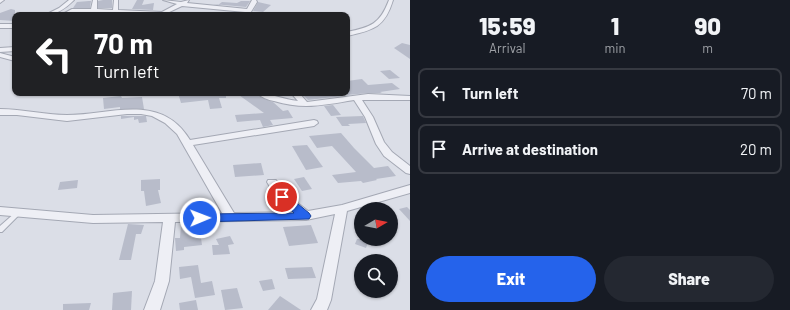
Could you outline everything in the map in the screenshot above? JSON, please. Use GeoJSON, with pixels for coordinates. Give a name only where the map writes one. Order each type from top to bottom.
{"type":"FeatureCollection","features":[{"type":"Feature","properties":{"kind":"street"},"geometry":{"type":"LineString","coordinates":[[55,12],[62,9],[72,0]]}},
{"type":"Feature","properties":{"kind":"street"},"geometry":{"type":"LineString","coordinates":[[95,0],[93,8],[95,11]]}},
{"type":"Feature","properties":{"kind":"street"},"geometry":{"type":"LineString","coordinates":[[70,12],[115,12],[116,0]]}},
{"type":"Feature","properties":{"kind":"street"},"geometry":{"type":"LineString","coordinates":[[166,0],[182,4],[240,12]]}},
{"type":"Feature","properties":{"kind":"street"},"geometry":{"type":"LineString","coordinates":[[164,12],[189,0]]}},
{"type":"Feature","properties":{"kind":"street"},"geometry":{"type":"LineString","coordinates":[[248,12],[254,0]]}},
{"type":"Feature","properties":{"kind":"street"},"geometry":{"type":"LineString","coordinates":[[350,34],[362,32],[375,27],[385,15],[391,0]]}},
{"type":"Feature","properties":{"kind":"street"},"geometry":{"type":"LineString","coordinates":[[182,4],[194,12]]}},
{"type":"Feature","properties":{"kind":"street"},"geometry":{"type":"LineString","coordinates":[[0,26],[12,26]]}},
{"type":"Feature","properties":{"kind":"street"},"geometry":{"type":"LineString","coordinates":[[0,50],[12,49]]}},
{"type":"Feature","properties":{"kind":"street"},"geometry":{"type":"LineString","coordinates":[[0,56],[12,58]]}},
{"type":"Feature","properties":{"kind":"street"},"geometry":{"type":"LineString","coordinates":[[268,96],[286,103],[306,105],[357,98],[410,98]]}},
{"type":"Feature","properties":{"kind":"street"},"geometry":{"type":"LineString","coordinates":[[298,96],[306,105]]}},
{"type":"Feature","properties":{"kind":"street"},"geometry":{"type":"LineString","coordinates":[[357,98],[369,117],[379,142],[388,154],[410,171]]}},
{"type":"Feature","properties":{"kind":"street"},"geometry":{"type":"LineString","coordinates":[[0,112],[19,111],[69,118],[132,110],[147,111],[158,115],[173,123],[188,143],[231,218]]}},
{"type":"Feature","properties":{"kind":"street"},"geometry":{"type":"LineString","coordinates":[[188,143],[314,123]]}},
{"type":"Feature","properties":{"kind":"street"},"geometry":{"type":"LineString","coordinates":[[272,182],[282,197],[306,216]]}},
{"type":"Feature","properties":{"kind":"street"},"geometry":{"type":"LineString","coordinates":[[0,211],[93,219],[306,216],[342,209],[410,189]]}},
{"type":"Feature","properties":{"kind":"street"},"geometry":{"type":"LineString","coordinates":[[318,310],[324,300],[342,209]]}},
{"type":"Feature","properties":{"kind":"street"},"geometry":{"type":"LineString","coordinates":[[152,310],[162,281],[168,219]]}},
{"type":"Feature","properties":{"kind":"lane"},"geometry":{"type":"LineString","coordinates":[[0,230],[18,213]]}},
{"type":"Feature","properties":{"kind":"building"},"geometry":{"type":"Polygon","coordinates":[[[112,0],[112,8],[98,8],[98,1],[112,0]]]}},
{"type":"Feature","properties":{"kind":"building"},"geometry":{"type":"Polygon","coordinates":[[[137,0],[144,0],[142,5],[154,3],[153,10],[132,9],[137,0]]]}},
{"type":"Feature","properties":{"kind":"building"},"geometry":{"type":"Polygon","coordinates":[[[91,1],[90,8],[73,8],[77,2],[91,1]]]}},
{"type":"Feature","properties":{"kind":"building"},"geometry":{"type":"Polygon","coordinates":[[[241,1],[250,1],[246,7],[219,5],[222,2],[237,3],[241,1]]]}},
{"type":"Feature","properties":{"kind":"building"},"geometry":{"type":"Polygon","coordinates":[[[258,2],[271,5],[263,12],[253,11],[258,2]]]}},
{"type":"Feature","properties":{"kind":"building"},"geometry":{"type":"Polygon","coordinates":[[[11,9],[15,10],[15,12],[12,12],[12,21],[0,20],[0,13],[11,9]]]}},
{"type":"Feature","properties":{"kind":"building"},"geometry":{"type":"Polygon","coordinates":[[[402,43],[410,45],[410,59],[394,48],[402,43]]]}},
{"type":"Feature","properties":{"kind":"building"},"geometry":{"type":"Polygon","coordinates":[[[390,70],[400,78],[389,79],[380,71],[390,70]]]}},
{"type":"Feature","properties":{"kind":"building"},"geometry":{"type":"Polygon","coordinates":[[[362,79],[368,85],[392,83],[400,89],[380,92],[382,93],[350,95],[350,81],[362,79]]]}},
{"type":"Feature","properties":{"kind":"building"},"geometry":{"type":"Polygon","coordinates":[[[121,96],[122,98],[142,97],[144,109],[120,109],[120,107],[104,109],[103,98],[121,96]]]}},
{"type":"Feature","properties":{"kind":"building"},"geometry":{"type":"Polygon","coordinates":[[[179,96],[226,96],[226,98],[219,98],[222,108],[210,109],[208,100],[181,103],[179,96]]]}},
{"type":"Feature","properties":{"kind":"building"},"geometry":{"type":"Polygon","coordinates":[[[240,96],[260,96],[273,102],[283,111],[288,110],[293,118],[270,120],[273,125],[263,127],[260,120],[237,122],[235,115],[264,113],[240,96]]]}},
{"type":"Feature","properties":{"kind":"building"},"geometry":{"type":"Polygon","coordinates":[[[304,96],[343,96],[308,100],[304,96]]]}},
{"type":"Feature","properties":{"kind":"building"},"geometry":{"type":"Polygon","coordinates":[[[333,105],[341,115],[331,116],[324,106],[333,105]]]}},
{"type":"Feature","properties":{"kind":"building"},"geometry":{"type":"Polygon","coordinates":[[[121,116],[146,116],[147,122],[139,123],[138,119],[134,120],[134,117],[121,119],[121,116]]]}},
{"type":"Feature","properties":{"kind":"building"},"geometry":{"type":"Polygon","coordinates":[[[363,116],[366,123],[348,124],[350,126],[342,126],[336,117],[363,116]]]}},
{"type":"Feature","properties":{"kind":"building"},"geometry":{"type":"Polygon","coordinates":[[[341,133],[374,168],[388,166],[396,176],[376,179],[377,180],[363,183],[361,181],[338,183],[332,175],[356,172],[332,146],[317,148],[309,136],[341,133]]]}},
{"type":"Feature","properties":{"kind":"building"},"geometry":{"type":"Polygon","coordinates":[[[307,145],[323,167],[306,170],[292,146],[307,145]]]}},
{"type":"Feature","properties":{"kind":"building"},"geometry":{"type":"Polygon","coordinates":[[[261,163],[264,175],[235,177],[233,165],[261,163]]]}},
{"type":"Feature","properties":{"kind":"building"},"geometry":{"type":"Polygon","coordinates":[[[304,177],[312,189],[302,191],[294,179],[304,177]]]}},
{"type":"Feature","properties":{"kind":"building"},"geometry":{"type":"Polygon","coordinates":[[[160,179],[160,190],[158,190],[161,203],[146,206],[144,191],[141,191],[141,180],[160,179]]]}},
{"type":"Feature","properties":{"kind":"building"},"geometry":{"type":"Polygon","coordinates":[[[78,180],[77,188],[58,190],[60,182],[78,180]]]}},
{"type":"Feature","properties":{"kind":"building"},"geometry":{"type":"Polygon","coordinates":[[[407,207],[410,210],[410,221],[399,209],[407,207]]]}},
{"type":"Feature","properties":{"kind":"building"},"geometry":{"type":"Polygon","coordinates":[[[128,224],[144,225],[141,234],[136,234],[131,260],[119,260],[128,224]]]}},
{"type":"Feature","properties":{"kind":"building"},"geometry":{"type":"Polygon","coordinates":[[[181,224],[198,224],[198,238],[201,238],[202,245],[184,247],[184,250],[176,251],[175,238],[180,238],[181,224]]]}},
{"type":"Feature","properties":{"kind":"building"},"geometry":{"type":"Polygon","coordinates":[[[311,225],[318,243],[289,246],[283,227],[311,225]]]}},
{"type":"Feature","properties":{"kind":"building"},"geometry":{"type":"Polygon","coordinates":[[[230,236],[234,244],[228,245],[230,254],[213,255],[212,245],[219,245],[216,239],[230,236]]]}},
{"type":"Feature","properties":{"kind":"building"},"geometry":{"type":"Polygon","coordinates":[[[198,265],[201,283],[212,281],[215,295],[195,298],[191,277],[180,279],[179,267],[198,265]]]}},
{"type":"Feature","properties":{"kind":"building"},"geometry":{"type":"Polygon","coordinates":[[[312,267],[316,278],[288,279],[285,268],[312,267]]]}},
{"type":"Feature","properties":{"kind":"building"},"geometry":{"type":"Polygon","coordinates":[[[272,279],[275,289],[263,291],[259,281],[272,279]]]}},
{"type":"Feature","properties":{"kind":"building"},"geometry":{"type":"Polygon","coordinates":[[[237,288],[243,308],[225,310],[221,290],[237,288]]]}},
{"type":"Feature","properties":{"kind":"building"},"geometry":{"type":"Polygon","coordinates":[[[132,291],[131,310],[112,310],[113,293],[132,291]]]}},
{"type":"Feature","properties":{"kind":"building"},"geometry":{"type":"Polygon","coordinates":[[[280,296],[301,310],[268,310],[280,296]]]}},
{"type":"Feature","properties":{"kind":"building"},"geometry":{"type":"Polygon","coordinates":[[[196,300],[198,310],[180,310],[179,303],[196,300]]]}},
{"type":"Feature","properties":{"kind":"building"},"geometry":{"type":"Polygon","coordinates":[[[91,303],[89,310],[63,310],[63,304],[91,303]]]}},
{"type":"Feature","properties":{"kind":"route"},"geometry":{"type":"LineString","coordinates":[[200,218],[306,216],[282,197]]}}]}
